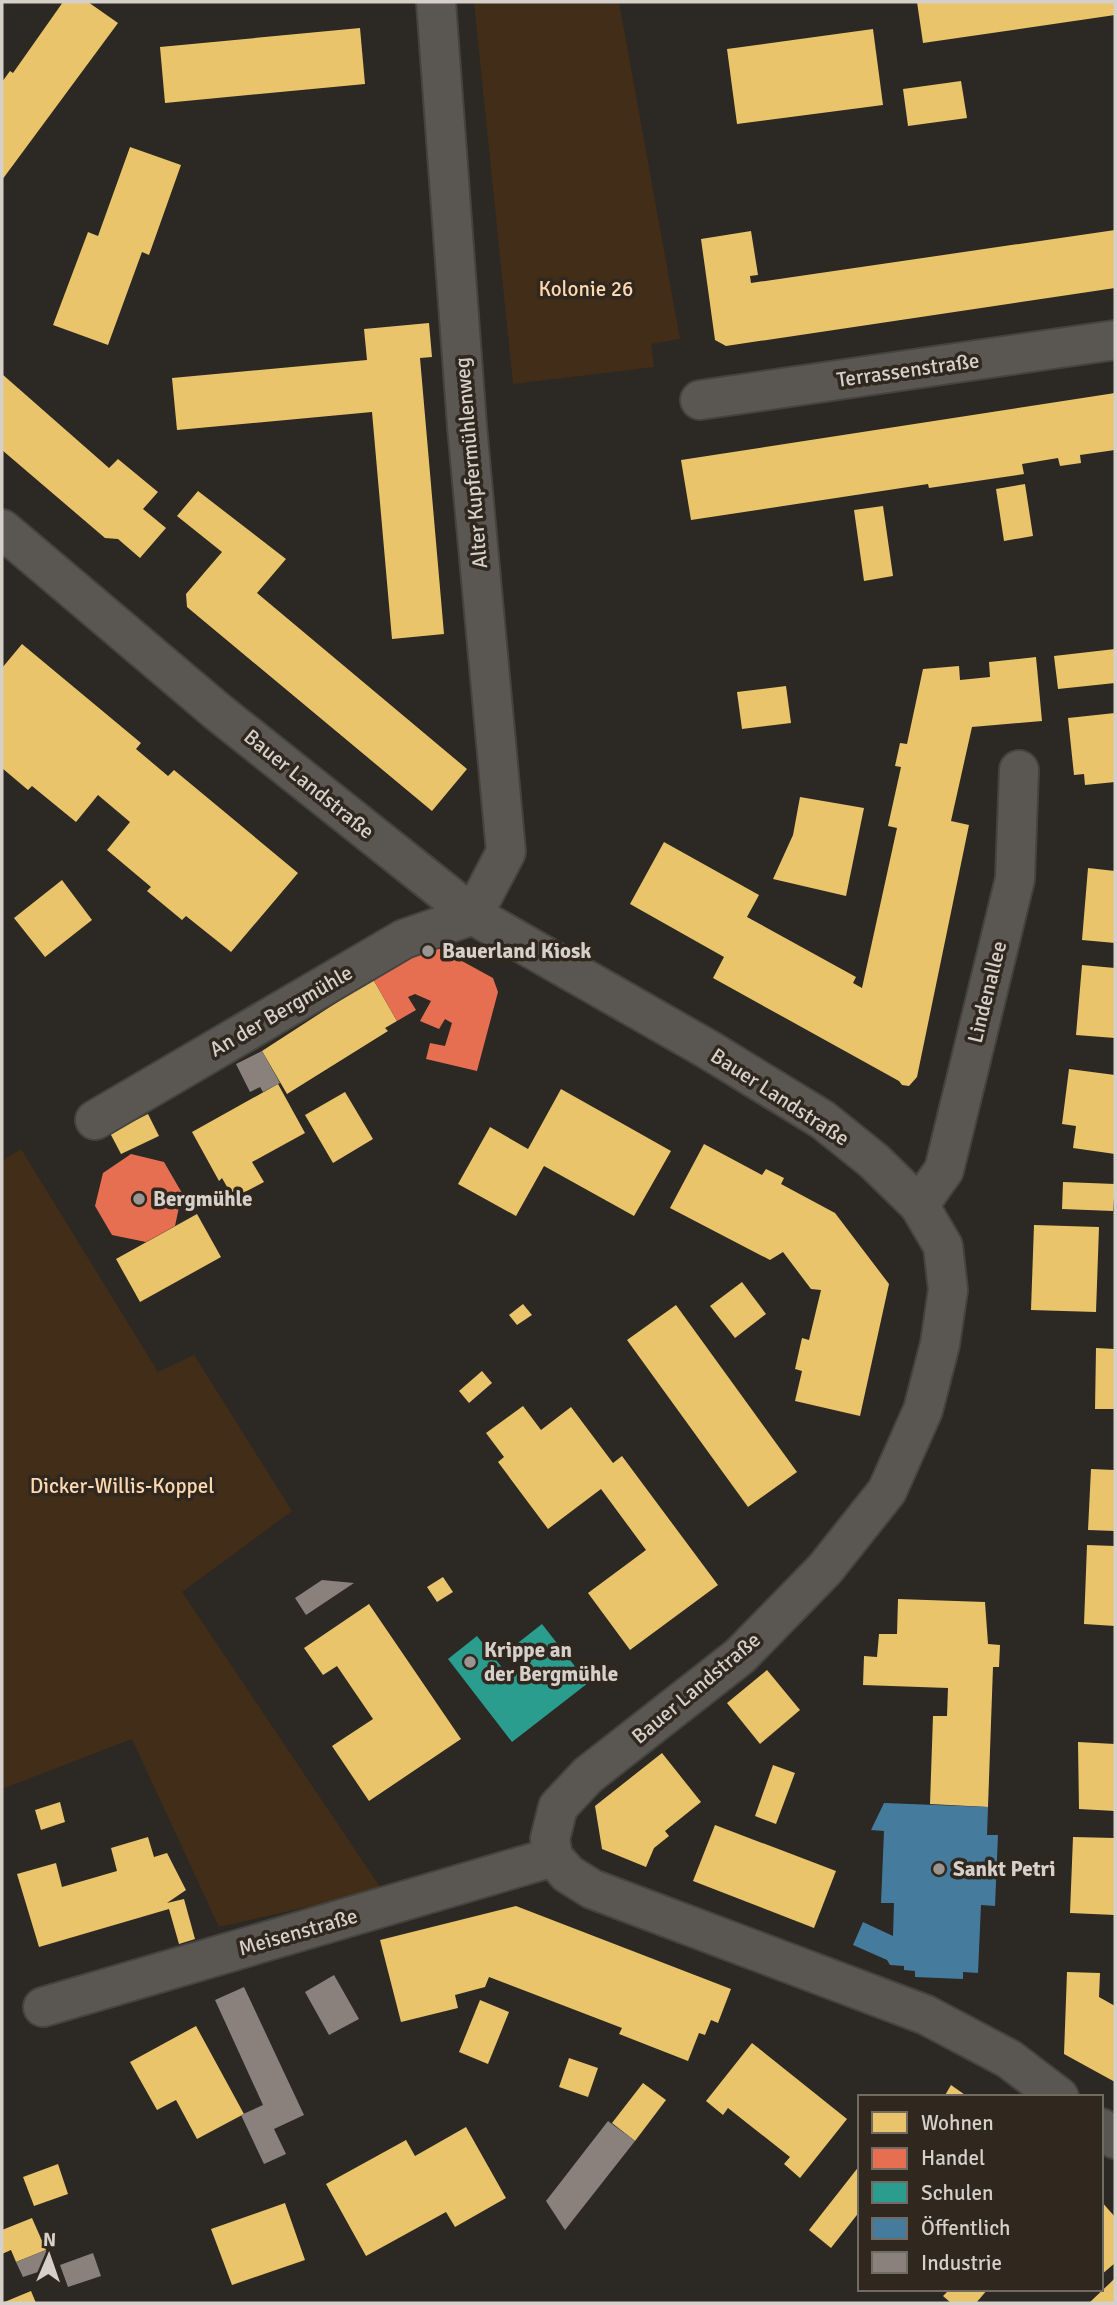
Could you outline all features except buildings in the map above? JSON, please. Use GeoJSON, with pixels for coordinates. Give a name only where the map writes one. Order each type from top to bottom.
{"type":"FeatureCollection","features":[{"type":"Feature","properties":{"kind":"street","name":"Alter Kupfermühlenweg"},"geometry":{"type":"LineString","coordinates":[[436,2],[467,426],[506,852],[473,915]]}},
{"type":"Feature","properties":{"kind":"street","name":"Terrassenstraße"},"geometry":{"type":"LineString","coordinates":[[700,400],[1115,340]]}},
{"type":"Feature","properties":{"kind":"street","name":"Bauer Landstraße"},"geometry":{"type":"LineString","coordinates":[[2,529],[218,712],[473,915],[709,1050],[823,1120],[874,1161],[919,1205],[943,1246],[948,1290],[940,1343],[923,1410],[887,1490],[825,1569],[740,1656],[588,1775],[558,1807],[550,1839],[554,1857]]}},
{"type":"Feature","properties":{"kind":"street","name":"Lindenallee"},"geometry":{"type":"LineString","coordinates":[[919,1205],[944,1170],[1015,879],[1019,770]]}},
{"type":"Feature","properties":{"kind":"street","name":"An der Bergmühle"},"geometry":{"type":"LineString","coordinates":[[95,1120],[404,939],[473,915]]}},
{"type":"Feature","properties":{"kind":"street","name":"Meisenstraße"},"geometry":{"type":"LineString","coordinates":[[43,2007],[554,1857]]}},
{"type":"Feature","properties":{"kind":"street"},"geometry":{"type":"LineString","coordinates":[[554,1857],[568,1874],[592,1889],[926,2015],[1009,2059],[1056,2095]]}},
{"type":"Feature","properties":{"kind":"green space","name":"Kolonie 26"},"geometry":{"type":"Polygon","coordinates":[[[474,2],[619,2],[680,339],[651,344],[654,367],[513,384],[474,2]]]}},
{"type":"Feature","properties":{"kind":"green space","name":"Dicker-Willis-Koppel"},"geometry":{"type":"Polygon","coordinates":[[[21,1149],[158,1372],[194,1355],[292,1511],[182,1592],[382,1890],[219,1927],[132,1739],[2,1789],[2,1161],[21,1149]]]}},
{"type":"Feature","properties":{"kind":"place","name":"Bauerland Kiosk"},"geometry":{"type":"Point","coordinates":[428,951]}},
{"type":"Feature","properties":{"kind":"place","name":"Bergmühle"},"geometry":{"type":"Point","coordinates":[139,1199]}},
{"type":"Feature","properties":{"kind":"place","name":"Krippe an der Bergmühle"},"geometry":{"type":"Point","coordinates":[470,1662]}},
{"type":"Feature","properties":{"kind":"place","name":"Sankt Petri"},"geometry":{"type":"Point","coordinates":[939,1869]}}]}
